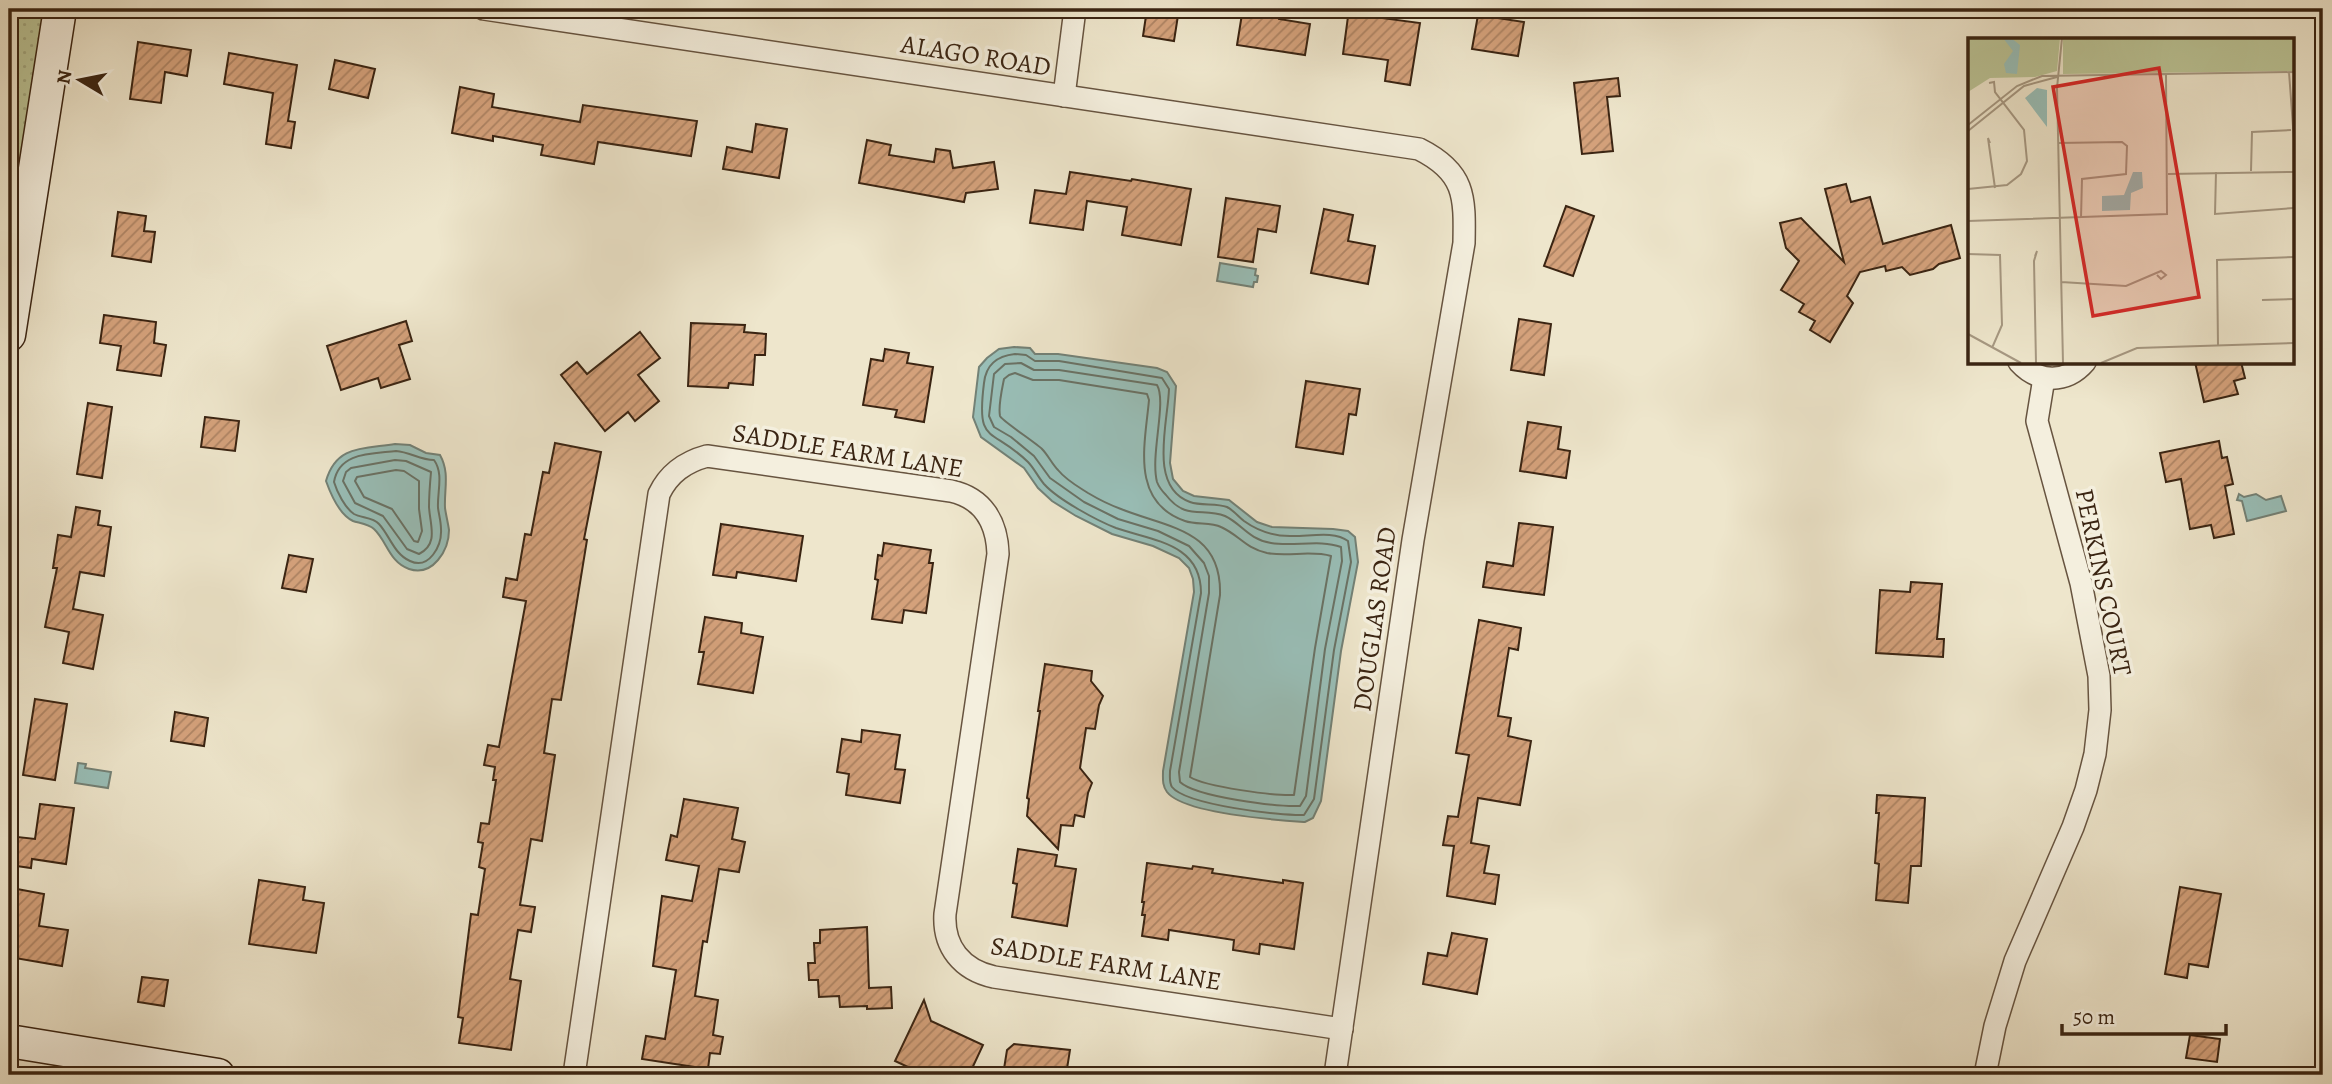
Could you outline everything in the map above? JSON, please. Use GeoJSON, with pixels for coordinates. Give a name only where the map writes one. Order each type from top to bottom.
{"type":"FeatureCollection","features":[{"type":"Feature","properties":{"kind":"street"},"geometry":{"type":"LineString","coordinates":[[9,335],[60,9]]}},
{"type":"Feature","properties":{"kind":"street","name":"ALAGO ROAD"},"geometry":{"type":"LineString","coordinates":[[484,9],[1419,149],[1439,159],[1452,173]]}},
{"type":"Feature","properties":{"kind":"street"},"geometry":{"type":"LineString","coordinates":[[1064,96],[1075,9]]}},
{"type":"Feature","properties":{"kind":"street","name":"DOUGLAS ROAD"},"geometry":{"type":"LineString","coordinates":[[1335,1075],[1411,554],[1464,243],[1464,209],[1460,190],[1452,173]]}},
{"type":"Feature","properties":{"kind":"street"},"geometry":{"type":"LineString","coordinates":[[2021,364],[2043,378],[2065,377],[2083,364]]}},
{"type":"Feature","properties":{"kind":"street","name":"PERKINS COURT"},"geometry":{"type":"LineString","coordinates":[[1985,1075],[1995,1026],[2015,961],[2073,827],[2086,790],[2095,754],[2100,710],[2099,676],[2081,583],[2037,421],[2043,378]]}},
{"type":"Feature","properties":{"kind":"street","name":"SADDLE FARM LANE"},"geometry":{"type":"LineString","coordinates":[[574,1075],[659,494],[677,469],[690,461],[707,456],[951,491],[968,496],[978,503],[989,517],[998,539],[998,554],[945,914],[948,941],[961,961],[982,974],[1342,1029]]}},
{"type":"Feature","properties":{"kind":"street"},"geometry":{"type":"LineString","coordinates":[[9,1041],[218,1075]]}},
{"type":"Feature","properties":{"kind":"green space"},"geometry":{"type":"Polygon","coordinates":[[[9,9],[48,9],[9,253],[9,9]]]}},
{"type":"Feature","properties":{"kind":"water"},"geometry":{"type":"Polygon","coordinates":[[[1220,263],[1256,269],[1257,282],[1254,282],[1253,287],[1217,281],[1220,263]]]}},
{"type":"Feature","properties":{"kind":"water"},"geometry":{"type":"Polygon","coordinates":[[[1030,348],[1035,354],[1058,354],[1157,368],[1167,372],[1176,386],[1170,463],[1173,479],[1183,491],[1194,496],[1229,500],[1257,522],[1272,527],[1333,529],[1348,531],[1355,537],[1358,562],[1341,651],[1321,801],[1313,818],[1305,822],[1274,820],[1210,811],[1177,800],[1167,792],[1163,771],[1194,592],[1193,579],[1189,568],[1179,558],[1153,546],[1112,534],[1052,501],[1038,488],[1024,468],[981,437],[973,417],[979,367],[999,349],[1030,348]]]}},
{"type":"Feature","properties":{"kind":"water"},"geometry":{"type":"Polygon","coordinates":[[[410,445],[426,453],[440,455],[445,468],[448,538],[438,560],[425,569],[402,566],[374,529],[348,518],[333,498],[326,481],[331,469],[344,455],[362,448],[410,445]]]}},
{"type":"Feature","properties":{"kind":"water"},"geometry":{"type":"Polygon","coordinates":[[[2239,494],[2244,497],[2256,494],[2266,500],[2281,496],[2286,511],[2247,521],[2242,501],[2237,500],[2239,494]]]}},
{"type":"Feature","properties":{"kind":"water"},"geometry":{"type":"Polygon","coordinates":[[[78,763],[86,764],[85,768],[111,772],[108,788],[75,783],[78,763]]]}},
{"type":"Feature","properties":{"kind":"building"},"geometry":{"type":"Polygon","coordinates":[[[1147,9],[1179,9],[1174,41],[1143,36],[1147,9]]]}},
{"type":"Feature","properties":{"kind":"building"},"geometry":{"type":"Polygon","coordinates":[[[1263,9],[1280,9],[1279,19],[1310,24],[1305,55],[1237,45],[1242,14],[1262,17],[1263,9]]]}},
{"type":"Feature","properties":{"kind":"building"},"geometry":{"type":"Polygon","coordinates":[[[1349,9],[1375,9],[1374,17],[1420,23],[1410,85],[1385,81],[1388,60],[1343,54],[1349,9]]]}},
{"type":"Feature","properties":{"kind":"building"},"geometry":{"type":"Polygon","coordinates":[[[1478,15],[1524,22],[1518,56],[1472,49],[1478,15]]]}},
{"type":"Feature","properties":{"kind":"building"},"geometry":{"type":"Polygon","coordinates":[[[138,42],[191,50],[187,76],[165,72],[161,103],[130,99],[138,42]]]}},
{"type":"Feature","properties":{"kind":"building"},"geometry":{"type":"Polygon","coordinates":[[[229,53],[297,65],[288,121],[295,122],[291,148],[266,144],[273,93],[224,84],[229,53]]]}},
{"type":"Feature","properties":{"kind":"building"},"geometry":{"type":"Polygon","coordinates":[[[335,60],[375,69],[368,98],[329,89],[335,60]]]}},
{"type":"Feature","properties":{"kind":"building"},"geometry":{"type":"Polygon","coordinates":[[[1618,78],[1620,96],[1607,97],[1613,151],[1582,154],[1574,83],[1618,78]]]}},
{"type":"Feature","properties":{"kind":"building"},"geometry":{"type":"Polygon","coordinates":[[[460,87],[494,94],[492,107],[580,122],[583,105],[697,121],[691,156],[598,142],[594,164],[541,155],[543,145],[493,136],[493,141],[452,133],[460,87]]]}},
{"type":"Feature","properties":{"kind":"building"},"geometry":{"type":"Polygon","coordinates":[[[756,124],[787,129],[779,178],[723,169],[727,147],[752,152],[756,124]]]}},
{"type":"Feature","properties":{"kind":"building"},"geometry":{"type":"Polygon","coordinates":[[[867,140],[891,145],[889,155],[934,162],[936,149],[950,151],[953,168],[994,162],[998,189],[966,193],[964,202],[859,183],[867,140]]]}},
{"type":"Feature","properties":{"kind":"building"},"geometry":{"type":"Polygon","coordinates":[[[1070,172],[1191,189],[1181,245],[1122,235],[1127,207],[1087,201],[1083,230],[1030,223],[1035,190],[1066,194],[1070,172]]]}},
{"type":"Feature","properties":{"kind":"building"},"geometry":{"type":"Polygon","coordinates":[[[1846,184],[1851,202],[1870,197],[1883,244],[1951,225],[1960,258],[1910,275],[1902,267],[1886,271],[1885,266],[1860,272],[1847,296],[1853,303],[1830,342],[1810,330],[1815,321],[1799,312],[1804,304],[1781,290],[1799,261],[1786,248],[1780,223],[1801,218],[1844,262],[1825,189],[1846,184]]]}},
{"type":"Feature","properties":{"kind":"building"},"geometry":{"type":"Polygon","coordinates":[[[1226,198],[1280,206],[1276,232],[1258,229],[1253,262],[1218,257],[1226,198]]]}},
{"type":"Feature","properties":{"kind":"building"},"geometry":{"type":"Polygon","coordinates":[[[1566,206],[1594,216],[1573,276],[1544,266],[1566,206]]]}},
{"type":"Feature","properties":{"kind":"building"},"geometry":{"type":"Polygon","coordinates":[[[1324,209],[1353,215],[1348,241],[1375,246],[1368,284],[1311,273],[1324,209]]]}},
{"type":"Feature","properties":{"kind":"building"},"geometry":{"type":"Polygon","coordinates":[[[118,212],[146,216],[144,231],[155,232],[151,262],[112,256],[118,212]]]}},
{"type":"Feature","properties":{"kind":"building"},"geometry":{"type":"Polygon","coordinates":[[[104,315],[156,322],[154,343],[166,345],[161,376],[117,370],[121,346],[100,343],[104,315]]]}},
{"type":"Feature","properties":{"kind":"building"},"geometry":{"type":"Polygon","coordinates":[[[1519,319],[1551,324],[1544,375],[1511,370],[1519,319]]]}},
{"type":"Feature","properties":{"kind":"building"},"geometry":{"type":"Polygon","coordinates":[[[406,321],[412,341],[399,345],[410,379],[381,388],[378,378],[341,390],[327,346],[406,321]]]}},
{"type":"Feature","properties":{"kind":"building"},"geometry":{"type":"Polygon","coordinates":[[[691,323],[745,325],[744,332],[766,334],[765,355],[755,355],[753,385],[729,383],[728,388],[688,386],[691,323]]]}},
{"type":"Feature","properties":{"kind":"building"},"geometry":{"type":"Polygon","coordinates":[[[640,332],[660,358],[638,375],[659,401],[635,421],[628,412],[605,431],[561,375],[577,362],[587,374],[640,332]]]}},
{"type":"Feature","properties":{"kind":"building"},"geometry":{"type":"Polygon","coordinates":[[[885,349],[909,353],[907,363],[933,367],[924,422],[895,417],[897,410],[863,405],[871,359],[883,361],[885,349]]]}},
{"type":"Feature","properties":{"kind":"building"},"geometry":{"type":"Polygon","coordinates":[[[2195,364],[2242,364],[2245,378],[2234,381],[2238,394],[2204,402],[2195,364]]]}},
{"type":"Feature","properties":{"kind":"building"},"geometry":{"type":"Polygon","coordinates":[[[1306,381],[1360,389],[1356,415],[1349,414],[1343,454],[1296,447],[1306,381]]]}},
{"type":"Feature","properties":{"kind":"building"},"geometry":{"type":"Polygon","coordinates":[[[88,403],[112,407],[102,478],[77,474],[88,403]]]}},
{"type":"Feature","properties":{"kind":"building"},"geometry":{"type":"Polygon","coordinates":[[[205,417],[239,421],[235,451],[201,447],[205,417]]]}},
{"type":"Feature","properties":{"kind":"building"},"geometry":{"type":"Polygon","coordinates":[[[1528,422],[1561,427],[1558,449],[1570,451],[1566,478],[1520,471],[1528,422]]]}},
{"type":"Feature","properties":{"kind":"building"},"geometry":{"type":"Polygon","coordinates":[[[2219,441],[2222,458],[2227,457],[2233,484],[2225,486],[2234,534],[2214,538],[2211,525],[2190,529],[2181,479],[2166,482],[2160,453],[2219,441]]]}},
{"type":"Feature","properties":{"kind":"building"},"geometry":{"type":"Polygon","coordinates":[[[555,443],[601,452],[584,539],[587,540],[561,700],[552,699],[544,753],[555,755],[542,841],[531,839],[520,905],[535,907],[531,932],[518,930],[510,979],[521,981],[511,1050],[459,1043],[463,1018],[458,1017],[471,914],[478,915],[485,869],[479,867],[483,843],[478,842],[481,823],[489,824],[496,780],[493,780],[495,767],[484,765],[488,745],[499,747],[526,601],[503,597],[506,578],[517,580],[525,534],[531,535],[543,472],[549,473],[555,443]]]}},
{"type":"Feature","properties":{"kind":"building"},"geometry":{"type":"Polygon","coordinates":[[[76,507],[100,511],[98,525],[111,527],[104,576],[80,572],[73,609],[103,615],[93,669],[63,663],[69,632],[45,627],[57,568],[53,568],[58,535],[71,537],[76,507]]]}},
{"type":"Feature","properties":{"kind":"building"},"geometry":{"type":"Polygon","coordinates":[[[1519,523],[1553,527],[1544,595],[1483,587],[1487,562],[1513,566],[1519,523]]]}},
{"type":"Feature","properties":{"kind":"building"},"geometry":{"type":"Polygon","coordinates":[[[721,524],[803,536],[796,581],[737,572],[736,578],[713,575],[721,524]]]}},
{"type":"Feature","properties":{"kind":"building"},"geometry":{"type":"Polygon","coordinates":[[[884,543],[931,550],[929,563],[933,563],[926,613],[904,610],[902,623],[872,619],[878,580],[875,579],[878,555],[882,556],[884,543]]]}},
{"type":"Feature","properties":{"kind":"building"},"geometry":{"type":"Polygon","coordinates":[[[289,555],[313,559],[306,592],[282,588],[289,555]]]}},
{"type":"Feature","properties":{"kind":"building"},"geometry":{"type":"Polygon","coordinates":[[[1911,582],[1942,584],[1937,639],[1944,639],[1943,657],[1876,653],[1880,590],[1910,592],[1911,582]]]}},
{"type":"Feature","properties":{"kind":"building"},"geometry":{"type":"Polygon","coordinates":[[[705,617],[742,623],[741,633],[763,637],[753,693],[698,684],[704,652],[699,652],[705,617]]]}},
{"type":"Feature","properties":{"kind":"building"},"geometry":{"type":"Polygon","coordinates":[[[1479,620],[1521,628],[1518,650],[1509,648],[1498,716],[1511,718],[1508,736],[1531,741],[1520,805],[1478,798],[1471,843],[1489,846],[1484,873],[1499,875],[1495,904],[1447,896],[1454,846],[1443,845],[1448,816],[1458,817],[1469,755],[1456,753],[1479,620]]]}},
{"type":"Feature","properties":{"kind":"building"},"geometry":{"type":"Polygon","coordinates":[[[1045,664],[1092,671],[1091,681],[1103,696],[1095,729],[1086,728],[1080,768],[1092,783],[1084,817],[1075,815],[1073,826],[1061,825],[1058,849],[1027,816],[1027,798],[1045,664]]]}},
{"type":"Feature","properties":{"kind":"building"},"geometry":{"type":"Polygon","coordinates":[[[35,699],[67,704],[55,780],[23,775],[35,699]]]}},
{"type":"Feature","properties":{"kind":"building"},"geometry":{"type":"Polygon","coordinates":[[[175,712],[208,718],[204,746],[171,741],[175,712]]]}},
{"type":"Feature","properties":{"kind":"building"},"geometry":{"type":"Polygon","coordinates":[[[862,730],[900,735],[895,769],[905,770],[900,803],[846,795],[849,774],[837,772],[842,739],[861,742],[862,730]]]}},
{"type":"Feature","properties":{"kind":"building"},"geometry":{"type":"Polygon","coordinates":[[[1877,795],[1925,798],[1921,866],[1911,866],[1908,903],[1876,900],[1879,864],[1875,863],[1879,813],[1876,813],[1877,795]]]}},
{"type":"Feature","properties":{"kind":"building"},"geometry":{"type":"Polygon","coordinates":[[[684,799],[738,808],[732,839],[745,842],[739,872],[719,869],[707,942],[703,941],[695,996],[718,1000],[713,1035],[723,1037],[720,1054],[710,1053],[708,1069],[642,1059],[646,1036],[665,1039],[676,970],[653,966],[662,896],[692,901],[699,866],[666,860],[671,835],[677,837],[684,799]]]}},
{"type":"Feature","properties":{"kind":"building"},"geometry":{"type":"Polygon","coordinates":[[[40,804],[74,808],[66,864],[32,859],[31,868],[9,865],[9,836],[35,839],[40,804]]]}},
{"type":"Feature","properties":{"kind":"building"},"geometry":{"type":"Polygon","coordinates":[[[1018,849],[1057,855],[1055,866],[1076,869],[1067,926],[1012,917],[1018,849]]]}},
{"type":"Feature","properties":{"kind":"building"},"geometry":{"type":"Polygon","coordinates":[[[1147,863],[1192,869],[1193,866],[1213,869],[1212,873],[1283,883],[1283,880],[1303,883],[1294,949],[1260,944],[1259,954],[1233,950],[1234,940],[1169,930],[1168,940],[1142,936],[1145,915],[1142,915],[1142,902],[1147,863]]]}},
{"type":"Feature","properties":{"kind":"building"},"geometry":{"type":"Polygon","coordinates":[[[259,880],[305,887],[303,900],[324,903],[316,953],[249,944],[259,880]]]}},
{"type":"Feature","properties":{"kind":"building"},"geometry":{"type":"Polygon","coordinates":[[[2180,887],[2221,894],[2208,967],[2189,964],[2187,978],[2165,974],[2180,887]]]}},
{"type":"Feature","properties":{"kind":"building"},"geometry":{"type":"Polygon","coordinates":[[[17,889],[44,894],[39,926],[68,930],[62,966],[9,957],[9,907],[13,908],[17,889]]]}},
{"type":"Feature","properties":{"kind":"building"},"geometry":{"type":"Polygon","coordinates":[[[867,927],[869,988],[891,987],[892,1008],[840,1007],[839,996],[819,997],[818,980],[809,980],[808,963],[815,963],[814,943],[820,943],[820,930],[867,927]]]}},
{"type":"Feature","properties":{"kind":"building"},"geometry":{"type":"Polygon","coordinates":[[[1452,933],[1487,939],[1477,994],[1423,984],[1428,953],[1447,956],[1452,933]]]}},
{"type":"Feature","properties":{"kind":"building"},"geometry":{"type":"Polygon","coordinates":[[[142,977],[168,980],[164,1006],[138,1002],[142,977]]]}},
{"type":"Feature","properties":{"kind":"building"},"geometry":{"type":"Polygon","coordinates":[[[924,1000],[931,1021],[983,1045],[969,1075],[917,1075],[895,1061],[924,1000]]]}},
{"type":"Feature","properties":{"kind":"building"},"geometry":{"type":"Polygon","coordinates":[[[2190,1035],[2220,1039],[2217,1062],[2186,1058],[2190,1035]]]}},
{"type":"Feature","properties":{"kind":"building"},"geometry":{"type":"Polygon","coordinates":[[[1014,1044],[1070,1050],[1066,1075],[1003,1075],[1007,1050],[1014,1044]]]}}]}
